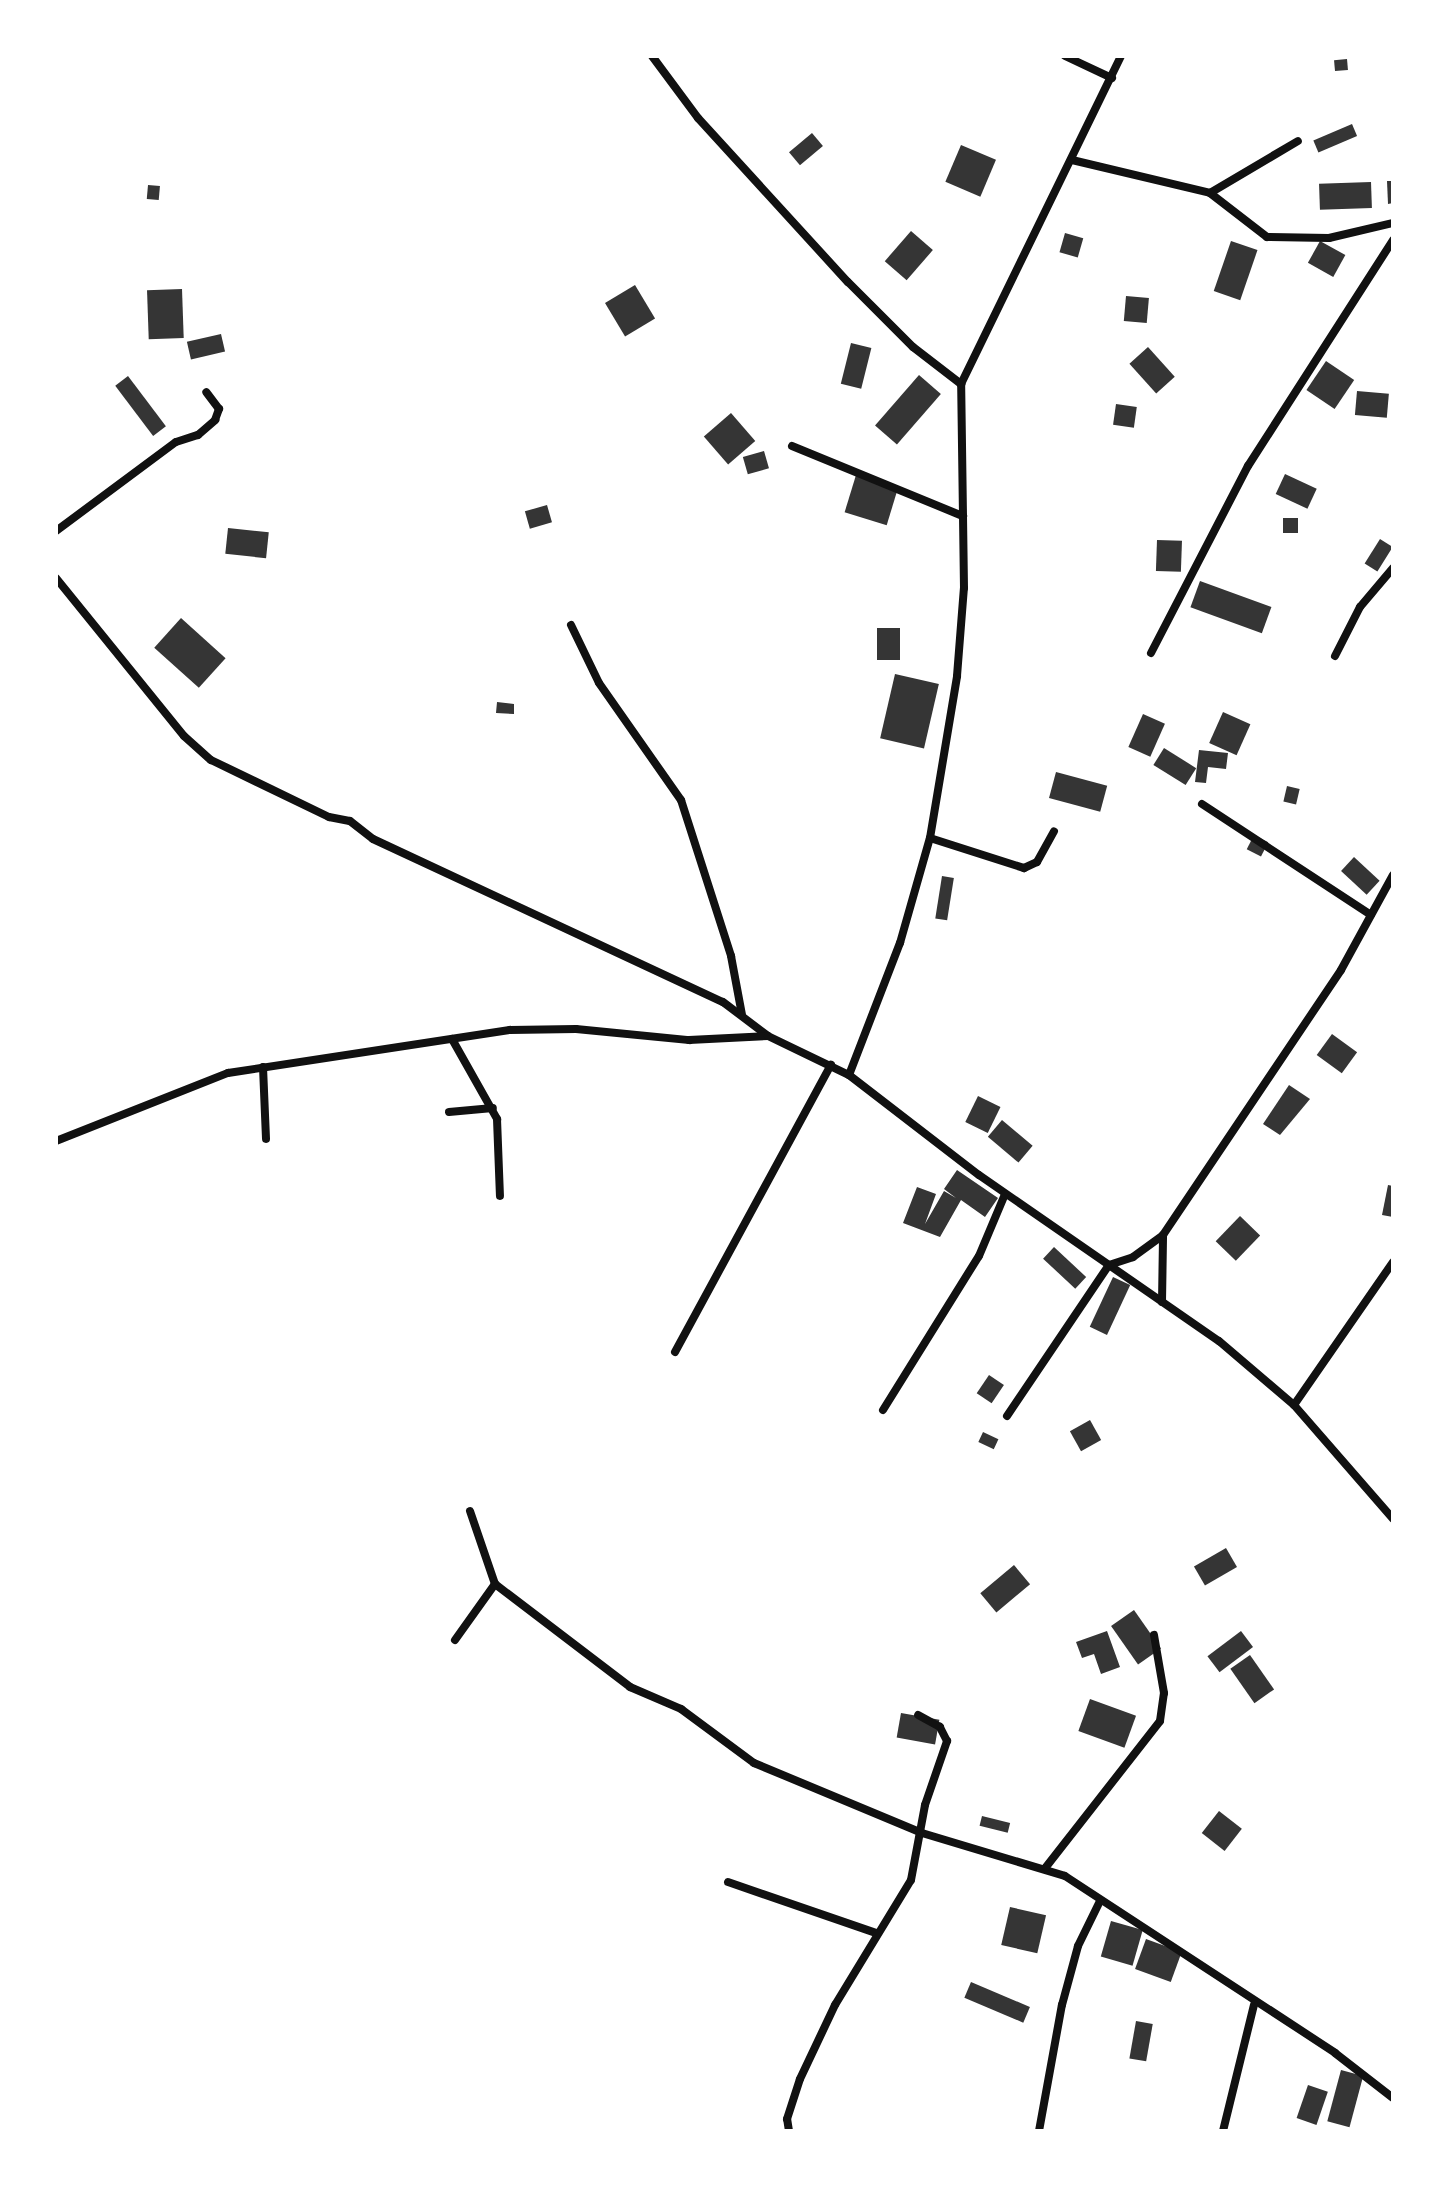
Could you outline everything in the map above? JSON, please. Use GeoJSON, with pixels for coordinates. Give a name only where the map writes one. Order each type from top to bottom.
{"type":"FeatureCollection","features":[{"type":"Feature","properties":{"kind":"street"},"geometry":{"type":"LineString","coordinates":[[652,56],[698,118],[848,282],[913,347],[961,384]]}},
{"type":"Feature","properties":{"kind":"street"},"geometry":{"type":"LineString","coordinates":[[1065,56],[1112,78]]}},
{"type":"Feature","properties":{"kind":"street"},"geometry":{"type":"LineString","coordinates":[[849,1075],[900,943],[930,838],[957,676],[963,516],[961,384],[1022,251],[1072,160],[1121,56]]}},
{"type":"Feature","properties":{"kind":"street"},"geometry":{"type":"LineString","coordinates":[[1210,193],[1298,141]]}},
{"type":"Feature","properties":{"kind":"street"},"geometry":{"type":"LineString","coordinates":[[1072,160],[1210,193],[1267,237],[1329,238],[1393,223]]}},
{"type":"Feature","properties":{"kind":"street"},"geometry":{"type":"LineString","coordinates":[[1151,653],[1248,466],[1393,240]]}},
{"type":"Feature","properties":{"kind":"street"},"geometry":{"type":"LineString","coordinates":[[56,531],[176,442],[198,435],[215,420],[219,409],[206,392]]}},
{"type":"Feature","properties":{"kind":"street"},"geometry":{"type":"LineString","coordinates":[[792,446],[963,516]]}},
{"type":"Feature","properties":{"kind":"street"},"geometry":{"type":"LineString","coordinates":[[1335,656],[1360,607],[1393,568]]}},
{"type":"Feature","properties":{"kind":"street"},"geometry":{"type":"LineString","coordinates":[[56,578],[184,736],[211,760],[329,817],[350,821],[373,839],[617,950],[742,1015],[768,1036],[849,1075],[1005,1194],[1219,1341],[1294,1405],[1393,1519]]}},
{"type":"Feature","properties":{"kind":"street"},"geometry":{"type":"LineString","coordinates":[[571,625],[599,683],[686,811],[731,956],[742,1015]]}},
{"type":"Feature","properties":{"kind":"street"},"geometry":{"type":"LineString","coordinates":[[1202,804],[1371,915]]}},
{"type":"Feature","properties":{"kind":"street"},"geometry":{"type":"LineString","coordinates":[[930,838],[1024,868],[1037,862],[1054,831]]}},
{"type":"Feature","properties":{"kind":"street"},"geometry":{"type":"LineString","coordinates":[[1007,1416],[1109,1265],[1133,1257],[1163,1235],[1341,970],[1393,875]]}},
{"type":"Feature","properties":{"kind":"street"},"geometry":{"type":"LineString","coordinates":[[56,1141],[193,1083],[263,1067],[452,1039],[523,1029],[689,1040],[768,1036]]}},
{"type":"Feature","properties":{"kind":"street"},"geometry":{"type":"LineString","coordinates":[[452,1039],[493,1108],[502,1152],[500,1196]]}},
{"type":"Feature","properties":{"kind":"street"},"geometry":{"type":"LineString","coordinates":[[675,1352],[831,1065]]}},
{"type":"Feature","properties":{"kind":"street"},"geometry":{"type":"LineString","coordinates":[[263,1067],[266,1139]]}},
{"type":"Feature","properties":{"kind":"street"},"geometry":{"type":"LineString","coordinates":[[449,1112],[493,1108]]}},
{"type":"Feature","properties":{"kind":"street"},"geometry":{"type":"LineString","coordinates":[[883,1410],[979,1256],[1005,1194]]}},
{"type":"Feature","properties":{"kind":"street"},"geometry":{"type":"LineString","coordinates":[[1162,1302],[1163,1235]]}},
{"type":"Feature","properties":{"kind":"street"},"geometry":{"type":"LineString","coordinates":[[1294,1405],[1393,1262]]}},
{"type":"Feature","properties":{"kind":"street"},"geometry":{"type":"LineString","coordinates":[[470,1511],[495,1584],[630,1687],[681,1709],[754,1763],[922,1833],[1046,1867],[1254,2005],[1335,2053],[1393,2098]]}},
{"type":"Feature","properties":{"kind":"street"},"geometry":{"type":"LineString","coordinates":[[455,1640],[495,1584]]}},
{"type":"Feature","properties":{"kind":"street"},"geometry":{"type":"LineString","coordinates":[[1046,1867],[1160,1721],[1164,1693],[1154,1635]]}},
{"type":"Feature","properties":{"kind":"street"},"geometry":{"type":"LineString","coordinates":[[789,2131],[787,2119],[810,2057],[876,1933],[906,1893],[922,1833],[925,1805],[947,1741],[940,1727],[918,1715]]}},
{"type":"Feature","properties":{"kind":"street"},"geometry":{"type":"LineString","coordinates":[[728,1882],[876,1933]]}},
{"type":"Feature","properties":{"kind":"street"},"geometry":{"type":"LineString","coordinates":[[1039,2131],[1062,2005],[1078,1946],[1100,1901]]}},
{"type":"Feature","properties":{"kind":"street"},"geometry":{"type":"LineString","coordinates":[[1223,2131],[1254,2005]]}},
{"type":"Feature","properties":{"kind":"building"},"geometry":{"type":"Polygon","coordinates":[[[1347,59],[1348,70],[1335,71],[1334,60],[1347,59]]]}},
{"type":"Feature","properties":{"kind":"building"},"geometry":{"type":"Polygon","coordinates":[[[1352,124],[1357,136],[1318,152],[1313,140],[1352,124]]]}},
{"type":"Feature","properties":{"kind":"building"},"geometry":{"type":"Polygon","coordinates":[[[812,133],[823,146],[800,165],[789,152],[812,133]]]}},
{"type":"Feature","properties":{"kind":"building"},"geometry":{"type":"Polygon","coordinates":[[[961,145],[996,160],[980,197],[945,182],[961,145]]]}},
{"type":"Feature","properties":{"kind":"building"},"geometry":{"type":"Polygon","coordinates":[[[1387,181],[1393,181],[1393,203],[1388,204],[1387,181]]]}},
{"type":"Feature","properties":{"kind":"building"},"geometry":{"type":"Polygon","coordinates":[[[1371,182],[1372,208],[1320,210],[1319,184],[1371,182]]]}},
{"type":"Feature","properties":{"kind":"building"},"geometry":{"type":"Polygon","coordinates":[[[148,185],[160,186],[159,200],[147,199],[148,185]]]}},
{"type":"Feature","properties":{"kind":"building"},"geometry":{"type":"Polygon","coordinates":[[[911,231],[933,250],[907,280],[885,261],[911,231]]]}},
{"type":"Feature","properties":{"kind":"building"},"geometry":{"type":"Polygon","coordinates":[[[1065,233],[1083,238],[1078,257],[1059,252],[1065,233]]]}},
{"type":"Feature","properties":{"kind":"building"},"geometry":{"type":"Polygon","coordinates":[[[1231,241],[1257,250],[1240,300],[1214,291],[1231,241]]]}},
{"type":"Feature","properties":{"kind":"building"},"geometry":{"type":"Polygon","coordinates":[[[1320,241],[1345,255],[1333,277],[1308,263],[1320,241]]]}},
{"type":"Feature","properties":{"kind":"building"},"geometry":{"type":"Polygon","coordinates":[[[635,285],[655,318],[625,336],[605,303],[635,285]]]}},
{"type":"Feature","properties":{"kind":"building"},"geometry":{"type":"Polygon","coordinates":[[[182,289],[184,338],[149,339],[147,290],[182,289]]]}},
{"type":"Feature","properties":{"kind":"building"},"geometry":{"type":"Polygon","coordinates":[[[1126,296],[1149,298],[1147,323],[1124,321],[1126,296]]]}},
{"type":"Feature","properties":{"kind":"building"},"geometry":{"type":"Polygon","coordinates":[[[221,334],[225,352],[191,359],[187,342],[221,334]]]}},
{"type":"Feature","properties":{"kind":"building"},"geometry":{"type":"Polygon","coordinates":[[[851,343],[871,348],[861,389],[841,384],[851,343]]]}},
{"type":"Feature","properties":{"kind":"building"},"geometry":{"type":"Polygon","coordinates":[[[1148,347],[1175,377],[1156,393],[1129,364],[1148,347]]]}},
{"type":"Feature","properties":{"kind":"building"},"geometry":{"type":"Polygon","coordinates":[[[1326,361],[1354,380],[1335,409],[1306,390],[1326,361]]]}},
{"type":"Feature","properties":{"kind":"building"},"geometry":{"type":"Polygon","coordinates":[[[919,375],[941,394],[897,445],[875,426],[919,375]]]}},
{"type":"Feature","properties":{"kind":"building"},"geometry":{"type":"Polygon","coordinates":[[[128,376],[166,426],[153,436],[115,386],[128,376]]]}},
{"type":"Feature","properties":{"kind":"building"},"geometry":{"type":"Polygon","coordinates":[[[1357,391],[1389,394],[1387,418],[1355,415],[1357,391]]]}},
{"type":"Feature","properties":{"kind":"building"},"geometry":{"type":"Polygon","coordinates":[[[1116,404],[1137,407],[1134,428],[1113,425],[1116,404]]]}},
{"type":"Feature","properties":{"kind":"building"},"geometry":{"type":"Polygon","coordinates":[[[731,413],[755,441],[728,465],[704,437],[731,413]]]}},
{"type":"Feature","properties":{"kind":"building"},"geometry":{"type":"Polygon","coordinates":[[[764,451],[769,468],[748,474],[743,457],[764,451]]]}},
{"type":"Feature","properties":{"kind":"building"},"geometry":{"type":"Polygon","coordinates":[[[1285,474],[1317,489],[1307,509],[1276,494],[1285,474]]]}},
{"type":"Feature","properties":{"kind":"building"},"geometry":{"type":"Polygon","coordinates":[[[856,475],[898,488],[887,525],[845,512],[856,475]]]}},
{"type":"Feature","properties":{"kind":"building"},"geometry":{"type":"Polygon","coordinates":[[[547,505],[552,522],[530,529],[525,511],[547,505]]]}},
{"type":"Feature","properties":{"kind":"building"},"geometry":{"type":"Polygon","coordinates":[[[1283,518],[1298,518],[1298,533],[1283,533],[1283,518]]]}},
{"type":"Feature","properties":{"kind":"building"},"geometry":{"type":"Polygon","coordinates":[[[228,528],[269,532],[266,558],[225,554],[228,528]]]}},
{"type":"Feature","properties":{"kind":"building"},"geometry":{"type":"Polygon","coordinates":[[[1380,539],[1393,547],[1377,572],[1365,564],[1380,539]]]}},
{"type":"Feature","properties":{"kind":"building"},"geometry":{"type":"Polygon","coordinates":[[[1157,540],[1182,541],[1181,572],[1156,571],[1157,540]]]}},
{"type":"Feature","properties":{"kind":"building"},"geometry":{"type":"Polygon","coordinates":[[[1200,581],[1271,607],[1262,633],[1190,607],[1200,581]]]}},
{"type":"Feature","properties":{"kind":"building"},"geometry":{"type":"Polygon","coordinates":[[[181,618],[226,658],[199,688],[154,648],[181,618]]]}},
{"type":"Feature","properties":{"kind":"building"},"geometry":{"type":"Polygon","coordinates":[[[877,628],[900,628],[900,660],[877,660],[877,628]]]}},
{"type":"Feature","properties":{"kind":"building"},"geometry":{"type":"Polygon","coordinates":[[[895,674],[939,684],[924,748],[880,738],[895,674]]]}},
{"type":"Feature","properties":{"kind":"building"},"geometry":{"type":"Polygon","coordinates":[[[497,702],[514,704],[514,714],[496,713],[497,702]]]}},
{"type":"Feature","properties":{"kind":"building"},"geometry":{"type":"Polygon","coordinates":[[[1223,712],[1250,724],[1237,755],[1209,743],[1223,712]]]}},
{"type":"Feature","properties":{"kind":"building"},"geometry":{"type":"Polygon","coordinates":[[[1143,714],[1165,724],[1150,757],[1128,747],[1143,714]]]}},
{"type":"Feature","properties":{"kind":"building"},"geometry":{"type":"Polygon","coordinates":[[[1164,748],[1196,768],[1186,785],[1153,765],[1164,748]]]}},
{"type":"Feature","properties":{"kind":"building"},"geometry":{"type":"Polygon","coordinates":[[[1199,750],[1228,753],[1226,769],[1208,767],[1206,783],[1195,782],[1199,750]]]}},
{"type":"Feature","properties":{"kind":"building"},"geometry":{"type":"Polygon","coordinates":[[[1056,772],[1107,786],[1100,812],[1049,798],[1056,772]]]}},
{"type":"Feature","properties":{"kind":"building"},"geometry":{"type":"Polygon","coordinates":[[[1287,786],[1300,789],[1296,805],[1283,802],[1287,786]]]}},
{"type":"Feature","properties":{"kind":"building"},"geometry":{"type":"Polygon","coordinates":[[[1254,835],[1268,842],[1261,857],[1247,849],[1254,835]]]}},
{"type":"Feature","properties":{"kind":"building"},"geometry":{"type":"Polygon","coordinates":[[[1354,857],[1380,881],[1367,895],[1341,871],[1354,857]]]}},
{"type":"Feature","properties":{"kind":"building"},"geometry":{"type":"Polygon","coordinates":[[[942,876],[954,878],[947,920],[935,918],[942,876]]]}},
{"type":"Feature","properties":{"kind":"building"},"geometry":{"type":"Polygon","coordinates":[[[1332,1034],[1357,1052],[1342,1073],[1317,1055],[1332,1034]]]}},
{"type":"Feature","properties":{"kind":"building"},"geometry":{"type":"Polygon","coordinates":[[[1289,1085],[1310,1099],[1280,1135],[1263,1124],[1289,1085]]]}},
{"type":"Feature","properties":{"kind":"building"},"geometry":{"type":"Polygon","coordinates":[[[978,1096],[1000,1107],[988,1133],[965,1122],[978,1096]]]}},
{"type":"Feature","properties":{"kind":"building"},"geometry":{"type":"Polygon","coordinates":[[[1002,1120],[1033,1146],[1019,1163],[988,1137],[1002,1120]]]}},
{"type":"Feature","properties":{"kind":"building"},"geometry":{"type":"Polygon","coordinates":[[[957,1170],[998,1198],[985,1217],[961,1200],[940,1237],[903,1223],[917,1187],[936,1194],[925,1224],[944,1191],[956,1198],[944,1189],[957,1170]]]}},
{"type":"Feature","properties":{"kind":"building"},"geometry":{"type":"Polygon","coordinates":[[[1388,1185],[1393,1186],[1393,1217],[1382,1215],[1388,1185]]]}},
{"type":"Feature","properties":{"kind":"building"},"geometry":{"type":"Polygon","coordinates":[[[1240,1216],[1260,1235],[1236,1261],[1216,1241],[1240,1216]]]}},
{"type":"Feature","properties":{"kind":"building"},"geometry":{"type":"Polygon","coordinates":[[[1054,1247],[1086,1277],[1075,1289],[1043,1259],[1054,1247]]]}},
{"type":"Feature","properties":{"kind":"building"},"geometry":{"type":"Polygon","coordinates":[[[1113,1277],[1130,1285],[1107,1335],[1090,1327],[1113,1277]]]}},
{"type":"Feature","properties":{"kind":"building"},"geometry":{"type":"Polygon","coordinates":[[[989,1375],[1004,1385],[992,1403],[977,1393],[989,1375]]]}},
{"type":"Feature","properties":{"kind":"building"},"geometry":{"type":"Polygon","coordinates":[[[1090,1420],[1101,1440],[1081,1451],[1070,1431],[1090,1420]]]}},
{"type":"Feature","properties":{"kind":"building"},"geometry":{"type":"Polygon","coordinates":[[[983,1432],[998,1439],[994,1449],[978,1442],[983,1432]]]}},
{"type":"Feature","properties":{"kind":"building"},"geometry":{"type":"Polygon","coordinates":[[[1226,1548],[1237,1567],[1205,1586],[1194,1566],[1226,1548]]]}},
{"type":"Feature","properties":{"kind":"building"},"geometry":{"type":"Polygon","coordinates":[[[1014,1565],[1030,1584],[996,1612],[980,1593],[1014,1565]]]}},
{"type":"Feature","properties":{"kind":"building"},"geometry":{"type":"Polygon","coordinates":[[[1134,1610],[1161,1649],[1138,1665],[1111,1626],[1134,1610]]]}},
{"type":"Feature","properties":{"kind":"building"},"geometry":{"type":"Polygon","coordinates":[[[1107,1631],[1120,1667],[1101,1674],[1094,1654],[1082,1658],[1076,1642],[1107,1631]]]}},
{"type":"Feature","properties":{"kind":"building"},"geometry":{"type":"Polygon","coordinates":[[[1241,1631],[1253,1647],[1219,1672],[1207,1656],[1241,1631]]]}},
{"type":"Feature","properties":{"kind":"building"},"geometry":{"type":"Polygon","coordinates":[[[1250,1655],[1274,1689],[1254,1703],[1230,1669],[1250,1655]]]}},
{"type":"Feature","properties":{"kind":"building"},"geometry":{"type":"Polygon","coordinates":[[[1090,1699],[1136,1716],[1124,1748],[1078,1731],[1090,1699]]]}},
{"type":"Feature","properties":{"kind":"building"},"geometry":{"type":"Polygon","coordinates":[[[901,1713],[939,1720],[935,1744],[897,1738],[901,1713]]]}},
{"type":"Feature","properties":{"kind":"building"},"geometry":{"type":"Polygon","coordinates":[[[1219,1811],[1242,1829],[1225,1851],[1202,1833],[1219,1811]]]}},
{"type":"Feature","properties":{"kind":"building"},"geometry":{"type":"Polygon","coordinates":[[[982,1816],[1010,1823],[1008,1833],[980,1826],[982,1816]]]}},
{"type":"Feature","properties":{"kind":"building"},"geometry":{"type":"Polygon","coordinates":[[[1010,1907],[1046,1915],[1037,1953],[1001,1945],[1010,1907]]]}},
{"type":"Feature","properties":{"kind":"building"},"geometry":{"type":"Polygon","coordinates":[[[1111,1921],[1143,1930],[1133,1966],[1101,1957],[1111,1921]]]}},
{"type":"Feature","properties":{"kind":"building"},"geometry":{"type":"Polygon","coordinates":[[[1146,1939],[1182,1952],[1171,1982],[1135,1969],[1146,1939]]]}},
{"type":"Feature","properties":{"kind":"building"},"geometry":{"type":"Polygon","coordinates":[[[971,1982],[1030,2007],[1023,2023],[964,1998],[971,1982]]]}},
{"type":"Feature","properties":{"kind":"building"},"geometry":{"type":"Polygon","coordinates":[[[1136,2021],[1153,2024],[1146,2061],[1129,2058],[1136,2021]]]}},
{"type":"Feature","properties":{"kind":"building"},"geometry":{"type":"Polygon","coordinates":[[[1341,2070],[1363,2076],[1349,2127],[1327,2121],[1341,2070]]]}},
{"type":"Feature","properties":{"kind":"building"},"geometry":{"type":"Polygon","coordinates":[[[1308,2085],[1328,2092],[1316,2125],[1297,2118],[1308,2085]]]}}]}
